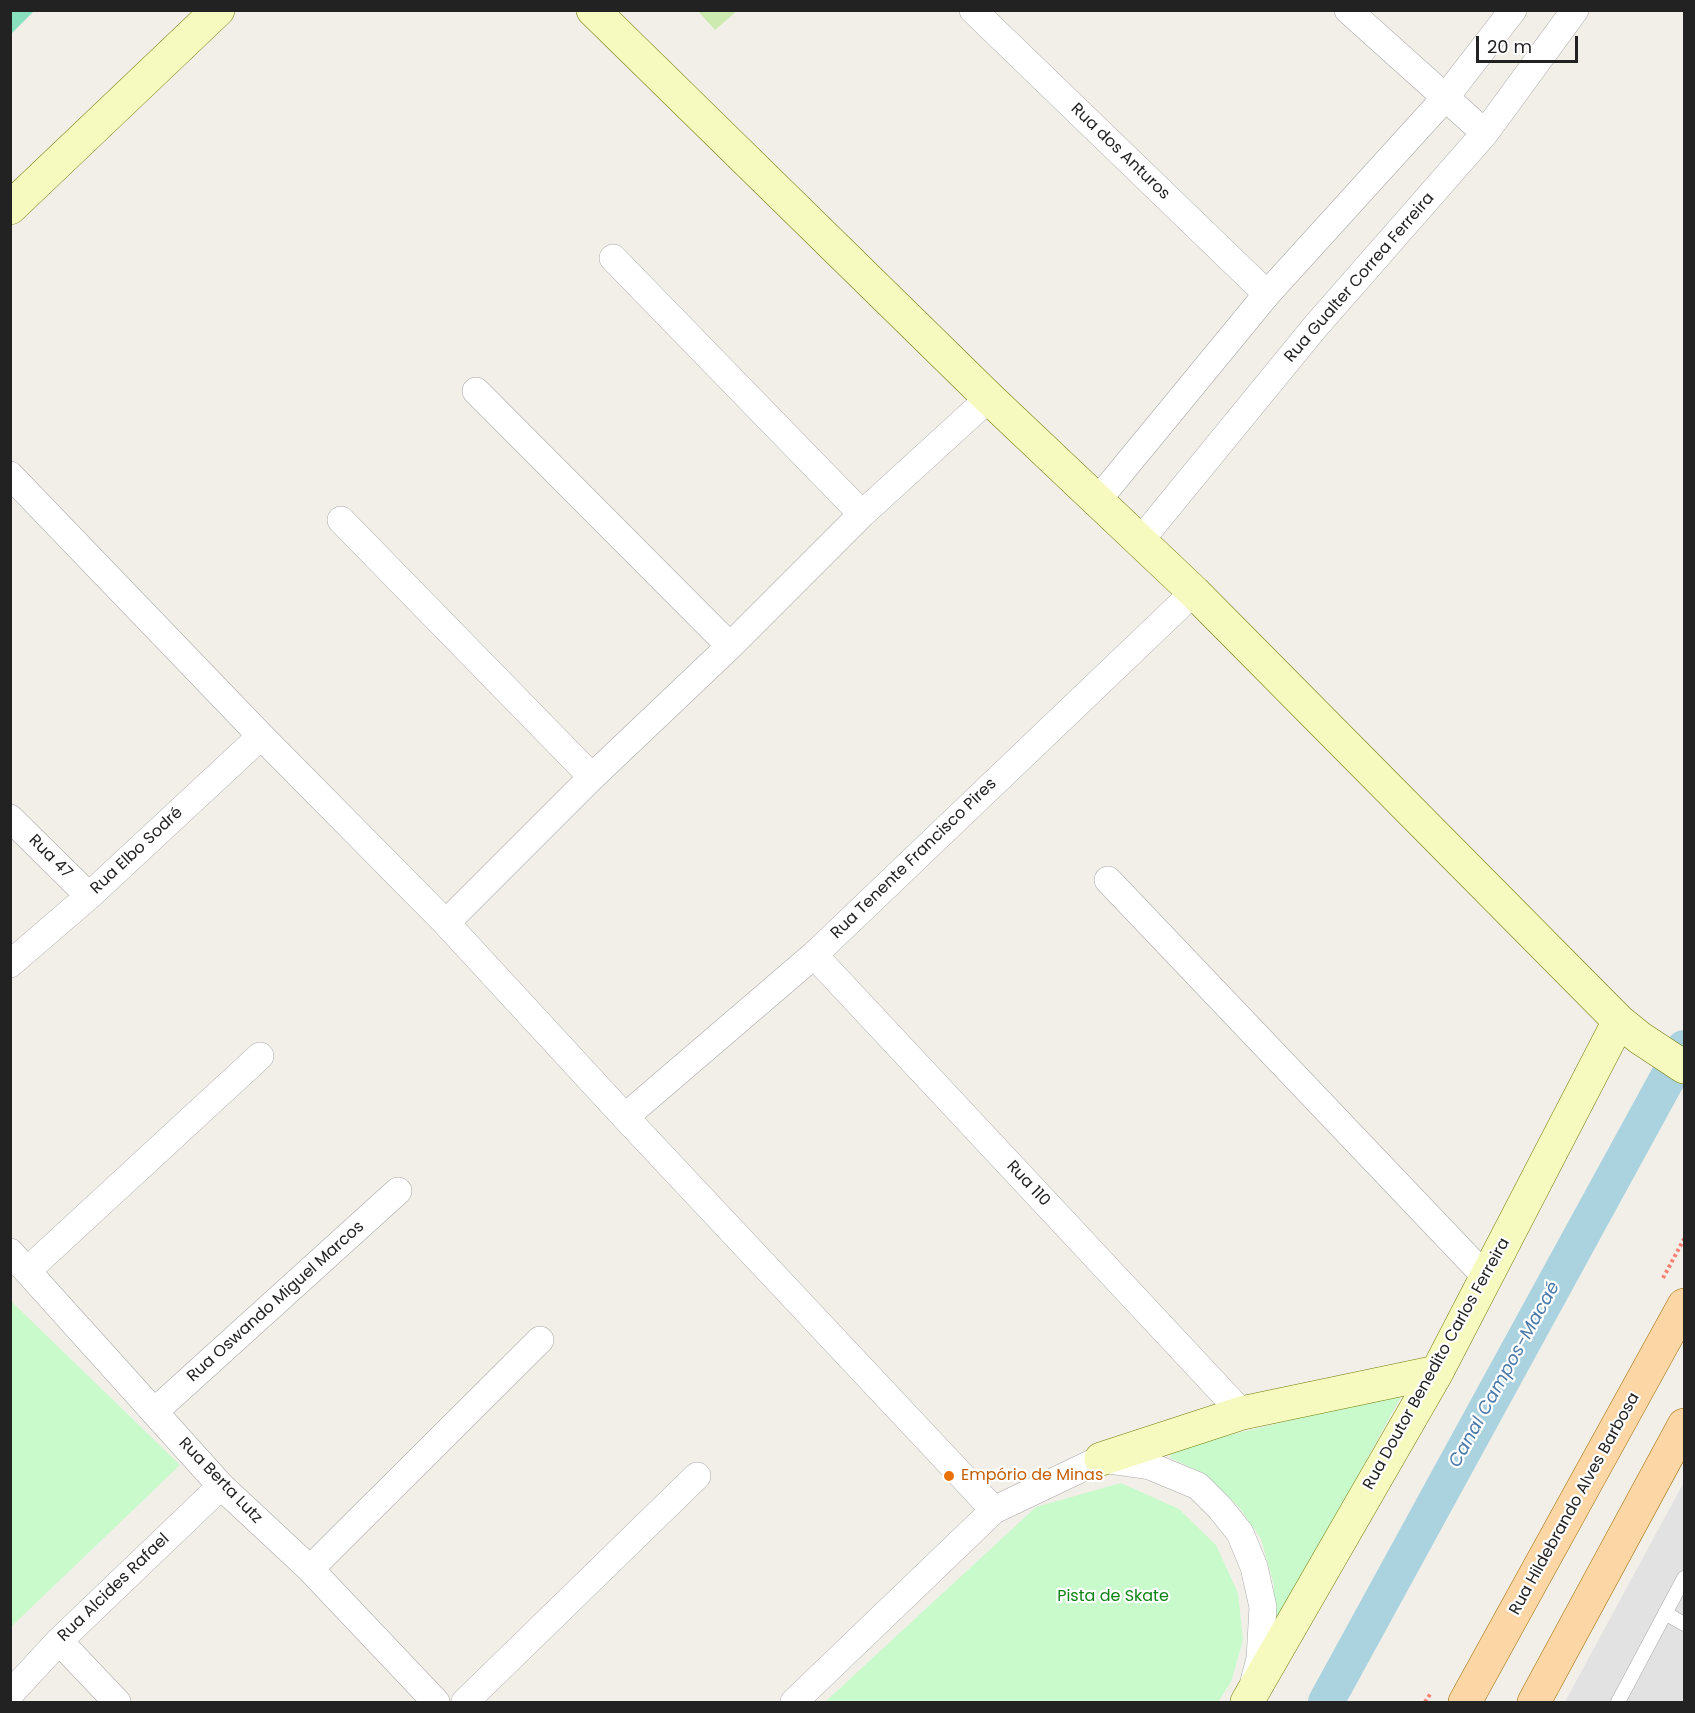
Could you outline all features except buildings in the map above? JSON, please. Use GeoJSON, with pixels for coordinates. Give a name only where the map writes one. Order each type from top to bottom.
{"type":"FeatureCollection","features":[{"type":"Feature","properties":{"kind":"main road","name":"Rua Hildebrando Alves Barbosa"},"geometry":{"type":"LineString","coordinates":[[1465,1702],[1684,1305]]}},
{"type":"Feature","properties":{"kind":"main road"},"geometry":{"type":"LineString","coordinates":[[1534,1702],[1684,1425]]}},
{"type":"Feature","properties":{"kind":"street"},"geometry":{"type":"LineString","coordinates":[[10,208],[219,10]]}},
{"type":"Feature","properties":{"kind":"street"},"geometry":{"type":"LineString","coordinates":[[593,10],[989,398],[1194,592],[1629,1030],[1684,1067]]}},
{"type":"Feature","properties":{"kind":"street","name":"Rua dos Anturos"},"geometry":{"type":"LineString","coordinates":[[973,10],[1267,294]]}},
{"type":"Feature","properties":{"kind":"street"},"geometry":{"type":"LineString","coordinates":[[1348,10],[1485,133]]}},
{"type":"Feature","properties":{"kind":"street"},"geometry":{"type":"LineString","coordinates":[[1097,501],[1267,294],[1445,98],[1513,10]]}},
{"type":"Feature","properties":{"kind":"street","name":"Rua Gualter Correa Ferreira"},"geometry":{"type":"LineString","coordinates":[[1140,541],[1315,327],[1485,133],[1575,10]]}},
{"type":"Feature","properties":{"kind":"street"},"geometry":{"type":"LineString","coordinates":[[613,258],[862,514]]}},
{"type":"Feature","properties":{"kind":"street"},"geometry":{"type":"LineString","coordinates":[[476,391],[730,646]]}},
{"type":"Feature","properties":{"kind":"street"},"geometry":{"type":"LineString","coordinates":[[446,923],[862,514],[989,398]]}},
{"type":"Feature","properties":{"kind":"street"},"geometry":{"type":"LineString","coordinates":[[10,475],[261,736],[446,923],[994,1510]]}},
{"type":"Feature","properties":{"kind":"street"},"geometry":{"type":"LineString","coordinates":[[341,520],[592,777]]}},
{"type":"Feature","properties":{"kind":"street","name":"Rua Tenente Francisco Pires"},"geometry":{"type":"LineString","coordinates":[[625,1117],[814,955],[1194,592]]}},
{"type":"Feature","properties":{"kind":"street","name":"Rua Elbo Sodré"},"geometry":{"type":"LineString","coordinates":[[10,964],[88,896],[261,736]]}},
{"type":"Feature","properties":{"kind":"street","name":"Rua 47"},"geometry":{"type":"LineString","coordinates":[[10,818],[88,896]]}},
{"type":"Feature","properties":{"kind":"street"},"geometry":{"type":"LineString","coordinates":[[1108,879],[1486,1277]]}},
{"type":"Feature","properties":{"kind":"street","name":"Rua 110"},"geometry":{"type":"LineString","coordinates":[[814,955],[1242,1413]]}},
{"type":"Feature","properties":{"kind":"street","name":"Rua Doutor Benedito Carlos Ferreira"},"geometry":{"type":"LineString","coordinates":[[1249,1699],[1437,1372],[1486,1277],[1629,1030]]}},
{"type":"Feature","properties":{"kind":"street"},"geometry":{"type":"LineString","coordinates":[[19,1261],[260,1056]]}},
{"type":"Feature","properties":{"kind":"street","name":"Rua Oswando Miguel Marcos"},"geometry":{"type":"LineString","coordinates":[[154,1412],[398,1191]]}},
{"type":"Feature","properties":{"kind":"street","name":"Rua Berta Lutz"},"geometry":{"type":"LineString","coordinates":[[19,1261],[221,1485],[310,1569],[436,1702]]}},
{"type":"Feature","properties":{"kind":"street"},"geometry":{"type":"LineString","coordinates":[[310,1569],[540,1340]]}},
{"type":"Feature","properties":{"kind":"street"},"geometry":{"type":"LineString","coordinates":[[794,1702],[994,1510],[1101,1459],[1242,1413],[1437,1372]]}},
{"type":"Feature","properties":{"kind":"street"},"geometry":{"type":"LineString","coordinates":[[1101,1459],[1150,1466],[1198,1486],[1240,1533],[1254,1568],[1263,1606],[1260,1659],[1249,1699]]}},
{"type":"Feature","properties":{"kind":"street"},"geometry":{"type":"LineString","coordinates":[[465,1702],[697,1476]]}},
{"type":"Feature","properties":{"kind":"street","name":"Rua Alcides Rafael"},"geometry":{"type":"LineString","coordinates":[[10,1694],[59,1641],[221,1485]]}},
{"type":"Feature","properties":{"kind":"street"},"geometry":{"type":"LineString","coordinates":[[59,1641],[117,1702]]}},
{"type":"Feature","properties":{"kind":"lane"},"geometry":{"type":"LineString","coordinates":[[1618,1702],[1684,1578]]}},
{"type":"Feature","properties":{"kind":"lane"},"geometry":{"type":"LineString","coordinates":[[1665,1613],[1684,1624]]}},
{"type":"Feature","properties":{"kind":"green space"},"geometry":{"type":"Polygon","coordinates":[[[10,11],[34,11],[11,34],[10,11]]]}},
{"type":"Feature","properties":{"kind":"green space"},"geometry":{"type":"Polygon","coordinates":[[[698,11],[737,11],[715,30],[698,11]]]}},
{"type":"Feature","properties":{"kind":"green space"},"geometry":{"type":"Polygon","coordinates":[[[11,1301],[180,1465],[11,1627],[11,1301]]]}},
{"type":"Feature","properties":{"kind":"green space"},"geometry":{"type":"Polygon","coordinates":[[[1403,1393],[1274,1629],[1274,1585],[1261,1539],[1239,1507],[1203,1473],[1170,1458],[1172,1449],[1403,1393]]]}},
{"type":"Feature","properties":{"kind":"green space","name":"Pista de Skate"},"geometry":{"type":"Polygon","coordinates":[[[1121,1483],[1179,1509],[1216,1545],[1238,1593],[1243,1640],[1231,1682],[1218,1702],[825,1702],[1036,1507],[1121,1483]]]}},
{"type":"Feature","properties":{"kind":"shaded area"},"geometry":{"type":"Polygon","coordinates":[[[1684,1482],[1684,1702],[1565,1702],[1580,1674],[1684,1482]]]}},
{"type":"Feature","properties":{"kind":"waterway","name":"Canal Campos-Macaé"},"geometry":{"type":"LineString","coordinates":[[1326,1702],[1684,1048]]}},
{"type":"Feature","properties":{"kind":"place","name":"Empório de Minas"},"geometry":{"type":"Point","coordinates":[949,1476]}}]}
